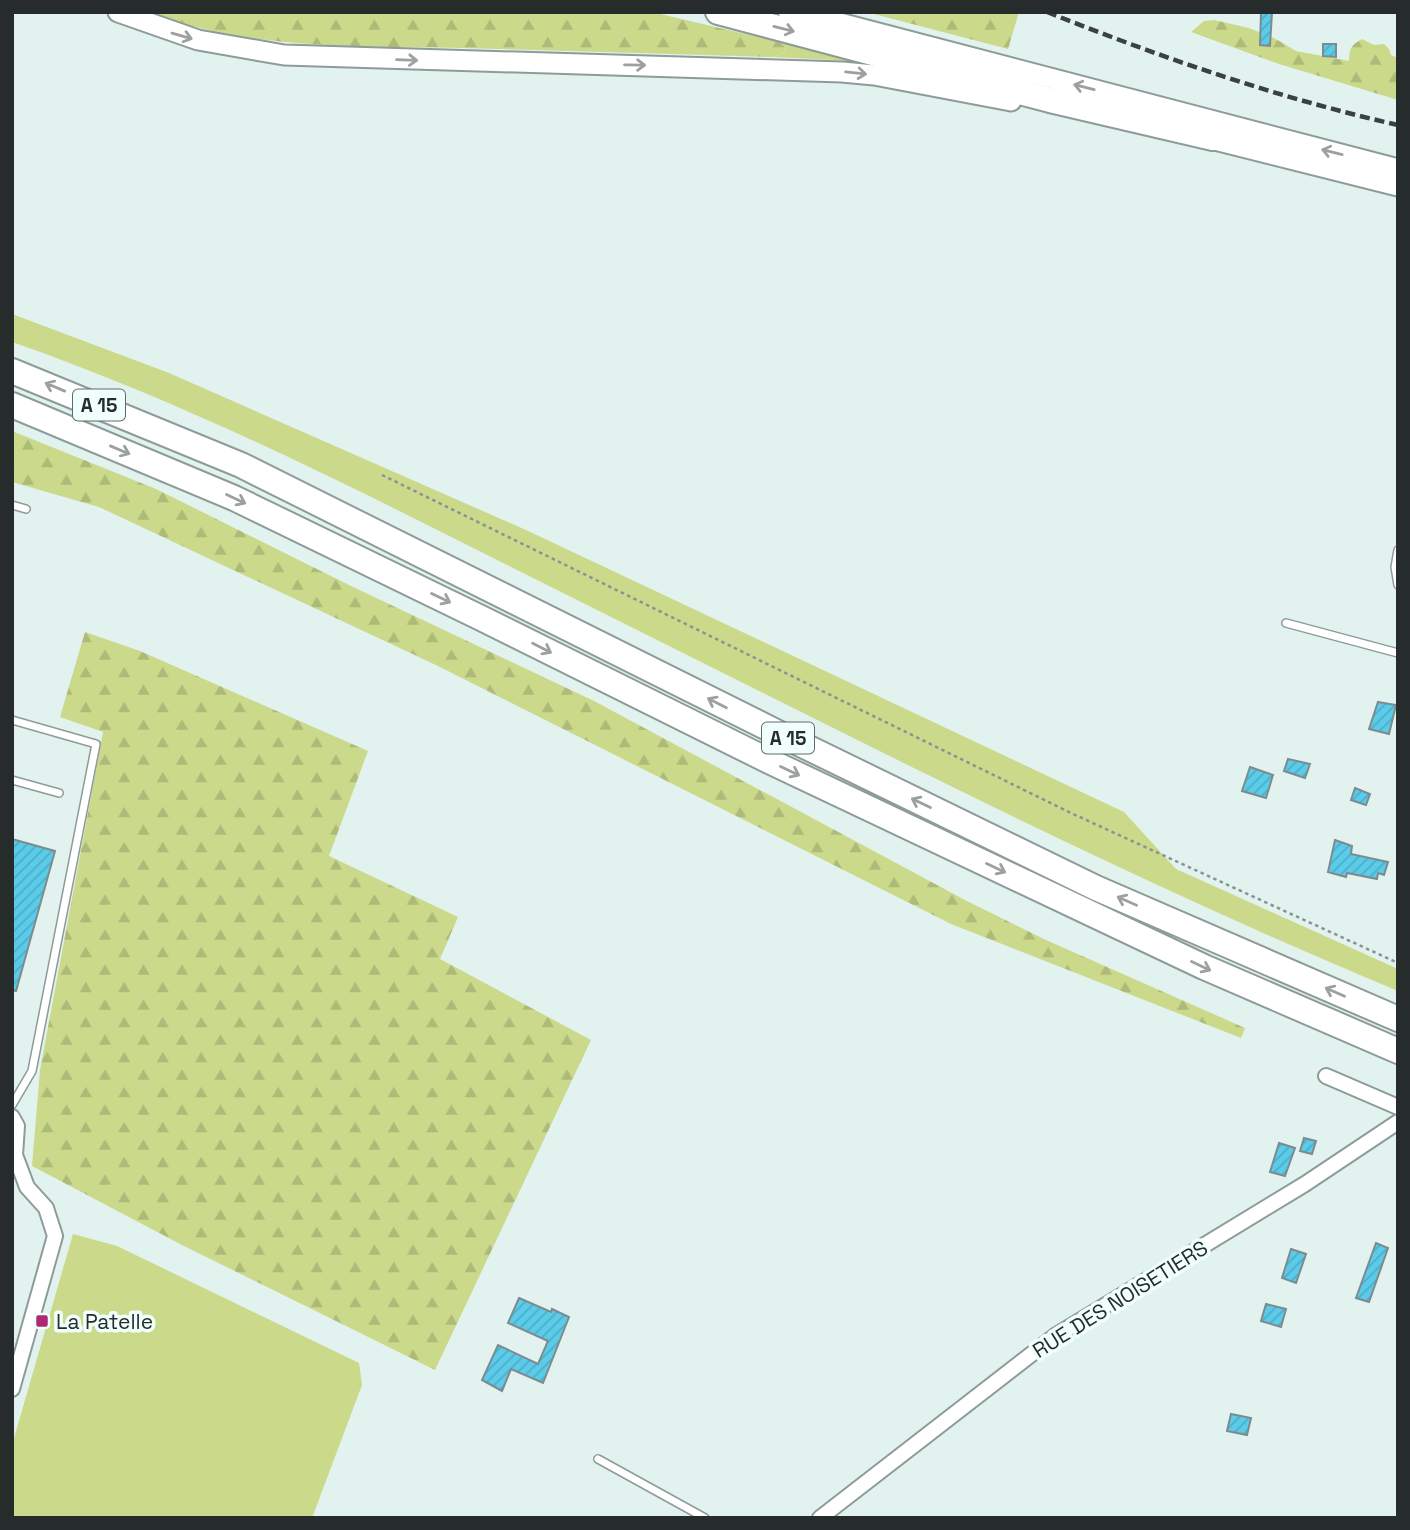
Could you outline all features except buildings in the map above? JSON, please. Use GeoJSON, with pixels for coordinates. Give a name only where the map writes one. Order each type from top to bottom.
{"type":"FeatureCollection","features":[{"type":"Feature","properties":{"kind":"highway"},"geometry":{"type":"LineString","coordinates":[[718,12],[1050,100],[1213,138]]}},
{"type":"Feature","properties":{"kind":"highway"},"geometry":{"type":"LineString","coordinates":[[791,12],[811,16]]}},
{"type":"Feature","properties":{"kind":"highway","name":"A 15"},"geometry":{"type":"LineString","coordinates":[[12,371],[241,465],[782,735],[1084,882],[1398,1020]]}},
{"type":"Feature","properties":{"kind":"highway","name":"A 15"},"geometry":{"type":"LineString","coordinates":[[12,405],[234,498],[769,761],[1205,967],[1398,1051]]}},
{"type":"Feature","properties":{"kind":"main road"},"geometry":{"type":"LineString","coordinates":[[118,12],[198,40],[284,55],[842,72],[945,88],[1213,138],[1398,186]]}},
{"type":"Feature","properties":{"kind":"main road"},"geometry":{"type":"LineString","coordinates":[[811,16],[1398,169]]}},
{"type":"Feature","properties":{"kind":"street"},"geometry":{"type":"LineString","coordinates":[[1326,1076],[1398,1107]]}},
{"type":"Feature","properties":{"kind":"street"},"geometry":{"type":"LineString","coordinates":[[12,1117],[17,1126],[15,1155],[27,1187],[46,1208],[55,1236],[12,1389]]}},
{"type":"Feature","properties":{"kind":"street","name":"RUE DES NOISETIERS"},"geometry":{"type":"LineString","coordinates":[[820,1518],[1055,1336],[1305,1184],[1398,1122]]}},
{"type":"Feature","properties":{"kind":"lane"},"geometry":{"type":"LineString","coordinates":[[12,505],[26,509]]}},
{"type":"Feature","properties":{"kind":"lane"},"geometry":{"type":"LineString","coordinates":[[1398,550],[1395,567],[1398,585]]}},
{"type":"Feature","properties":{"kind":"lane"},"geometry":{"type":"LineString","coordinates":[[1286,623],[1398,653]]}},
{"type":"Feature","properties":{"kind":"lane"},"geometry":{"type":"LineString","coordinates":[[12,720],[96,744],[32,1070],[12,1105]]}},
{"type":"Feature","properties":{"kind":"lane"},"geometry":{"type":"LineString","coordinates":[[12,780],[59,793]]}},
{"type":"Feature","properties":{"kind":"lane"},"geometry":{"type":"LineString","coordinates":[[598,1459],[705,1518]]}},
{"type":"Feature","properties":{"kind":"path"},"geometry":{"type":"LineString","coordinates":[[382,475],[1071,813],[1398,963]]}},
{"type":"Feature","properties":{"kind":"green space"},"geometry":{"type":"Polygon","coordinates":[[[148,12],[652,12],[779,42],[785,47],[784,53],[773,57],[304,44],[225,33],[148,12]]]}},
{"type":"Feature","properties":{"kind":"green space"},"geometry":{"type":"Polygon","coordinates":[[[866,12],[1019,12],[1008,49],[866,12]]]}},
{"type":"Feature","properties":{"kind":"green space"},"geometry":{"type":"Polygon","coordinates":[[[1214,20],[1249,28],[1296,51],[1349,61],[1351,48],[1362,39],[1374,45],[1384,44],[1391,55],[1398,58],[1398,100],[1279,64],[1191,32],[1204,21],[1214,20]]]}},
{"type":"Feature","properties":{"kind":"green space"},"geometry":{"type":"Polygon","coordinates":[[[779,42],[881,61],[889,68],[836,60],[773,57],[784,53],[785,47],[779,42]]]}},
{"type":"Feature","properties":{"kind":"green space"},"geometry":{"type":"Polygon","coordinates":[[[12,314],[169,373],[526,530],[1124,812],[1176,869],[1398,969],[1398,991],[1183,897],[1077,847],[286,456],[150,395],[12,342],[12,314]]]}},
{"type":"Feature","properties":{"kind":"green space"},"geometry":{"type":"Polygon","coordinates":[[[12,431],[156,489],[353,587],[594,701],[965,900],[1046,940],[1245,1028],[1241,1038],[951,924],[438,666],[99,507],[12,482],[12,431]]]}},
{"type":"Feature","properties":{"kind":"green space"},"geometry":{"type":"Polygon","coordinates":[[[85,632],[140,651],[368,751],[329,856],[458,917],[440,959],[591,1040],[435,1370],[182,1245],[32,1166],[40,1070],[103,732],[60,717],[85,632]]]}},
{"type":"Feature","properties":{"kind":"green space"},"geometry":{"type":"Polygon","coordinates":[[[73,1234],[117,1246],[359,1363],[362,1385],[312,1518],[12,1518],[12,1445],[73,1234]]]}},
{"type":"Feature","properties":{"kind":"railway"},"geometry":{"type":"LineString","coordinates":[[1047,12],[1220,75],[1308,102],[1398,125]]}},
{"type":"Feature","properties":{"kind":"place","name":"La Patelle"},"geometry":{"type":"Point","coordinates":[42,1321]}}]}
